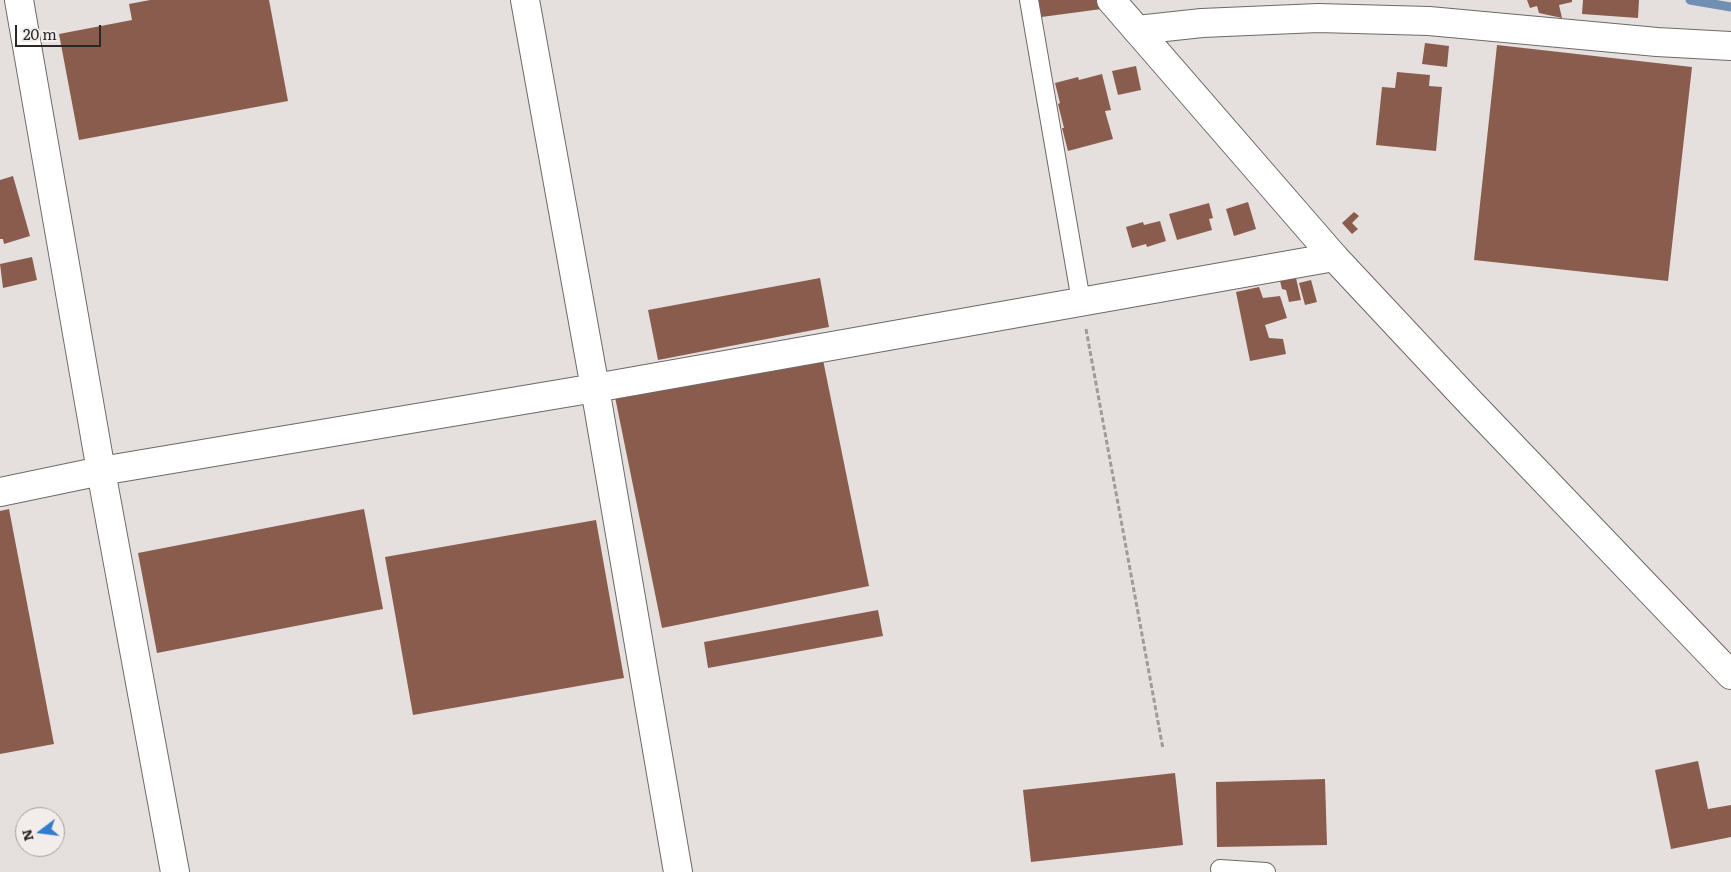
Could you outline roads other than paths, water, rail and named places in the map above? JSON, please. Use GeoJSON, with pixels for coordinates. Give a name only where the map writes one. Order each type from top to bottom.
{"type":"FeatureCollection","features":[{"type":"Feature","properties":{"kind":"street"},"geometry":{"type":"LineString","coordinates":[[18,0],[174,872]]}},
{"type":"Feature","properties":{"kind":"street"},"geometry":{"type":"LineString","coordinates":[[525,0],[595,388],[678,872]]}},
{"type":"Feature","properties":{"kind":"street"},"geometry":{"type":"LineString","coordinates":[[1111,0],[1334,257],[1731,675]]}},
{"type":"Feature","properties":{"kind":"street"},"geometry":{"type":"LineString","coordinates":[[1137,30],[1202,22],[1299,19],[1420,21],[1657,42],[1731,46]]}},
{"type":"Feature","properties":{"kind":"street"},"geometry":{"type":"LineString","coordinates":[[0,492],[101,471],[595,388],[1334,257]]}},
{"type":"Feature","properties":{"kind":"lane"},"geometry":{"type":"LineString","coordinates":[[1028,0],[1081,301]]}},
{"type":"Feature","properties":{"kind":"lane"},"geometry":{"type":"LineString","coordinates":[[1220,869],[1266,872]]}},
{"type":"Feature","properties":{"kind":"waterway"},"geometry":{"type":"LineString","coordinates":[[1690,0],[1731,7]]}}]}
